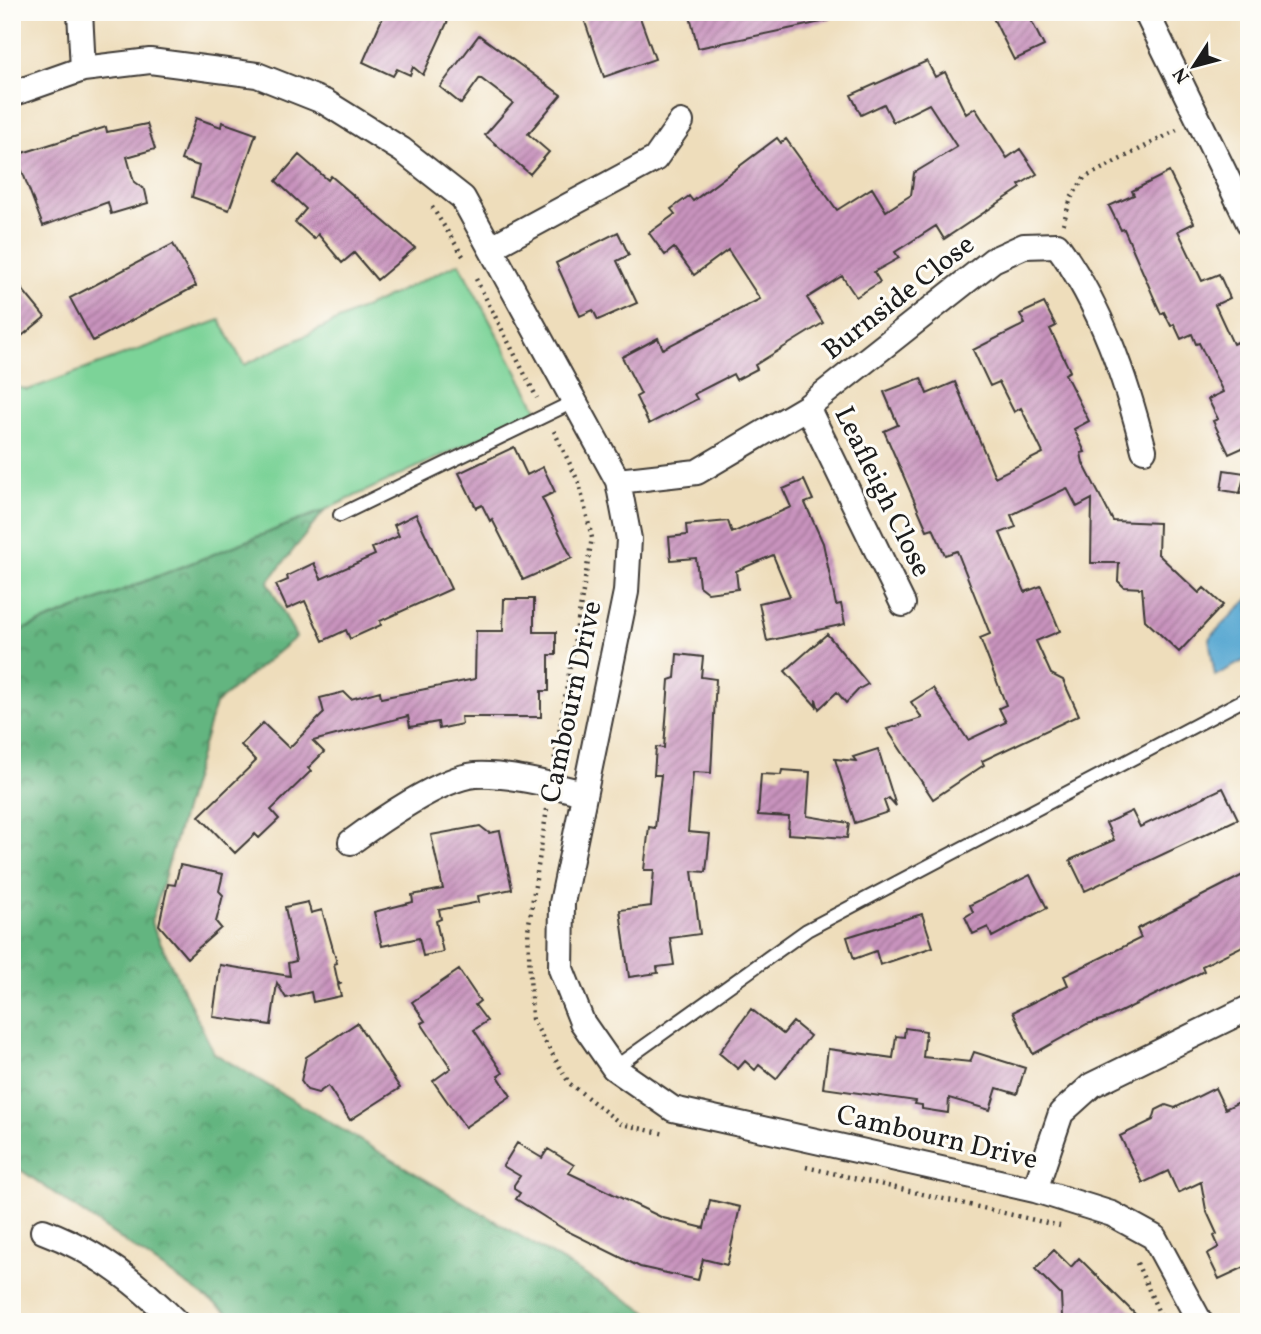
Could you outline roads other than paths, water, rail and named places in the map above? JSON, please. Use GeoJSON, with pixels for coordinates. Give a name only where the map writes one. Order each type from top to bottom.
{"type":"FeatureCollection","features":[{"type":"Feature","properties":{"kind":"street"},"geometry":{"type":"LineString","coordinates":[[80,12],[83,69]]}},
{"type":"Feature","properties":{"kind":"street"},"geometry":{"type":"LineString","coordinates":[[1146,12],[1249,223]]}},
{"type":"Feature","properties":{"kind":"street","name":"Cambourn Drive"},"geometry":{"type":"LineString","coordinates":[[12,94],[83,69],[150,61],[257,75],[325,103],[402,150],[463,198],[618,481],[629,539],[626,592],[582,793],[562,903],[561,969],[582,1021],[614,1068],[673,1109],[1035,1190],[1112,1214],[1154,1237],[1199,1322]]}},
{"type":"Feature","properties":{"kind":"street"},"geometry":{"type":"LineString","coordinates":[[492,247],[655,159],[681,122]]}},
{"type":"Feature","properties":{"kind":"street","name":"Burnside Close"},"geometry":{"type":"LineString","coordinates":[[618,481],[697,472],[807,407],[993,260],[1024,246],[1057,245],[1076,271],[1127,384],[1144,450]]}},
{"type":"Feature","properties":{"kind":"street","name":"Leafleigh Close"},"geometry":{"type":"LineString","coordinates":[[807,407],[903,604]]}},
{"type":"Feature","properties":{"kind":"street"},"geometry":{"type":"LineString","coordinates":[[351,842],[393,811],[474,775],[551,784],[582,793]]}},
{"type":"Feature","properties":{"kind":"street"},"geometry":{"type":"LineString","coordinates":[[1035,1190],[1061,1113],[1092,1085],[1249,1008]]}},
{"type":"Feature","properties":{"kind":"street"},"geometry":{"type":"LineString","coordinates":[[43,1231],[78,1244],[114,1267],[176,1322]]}},
{"type":"Feature","properties":{"kind":"lane"},"geometry":{"type":"LineString","coordinates":[[340,515],[575,401]]}},
{"type":"Feature","properties":{"kind":"lane"},"geometry":{"type":"LineString","coordinates":[[614,1068],[807,930],[1249,697]]}},
{"type":"Feature","properties":{"kind":"water"},"geometry":{"type":"Polygon","coordinates":[[[1249,598],[1249,658],[1215,676],[1209,638],[1249,598]]]}}]}
